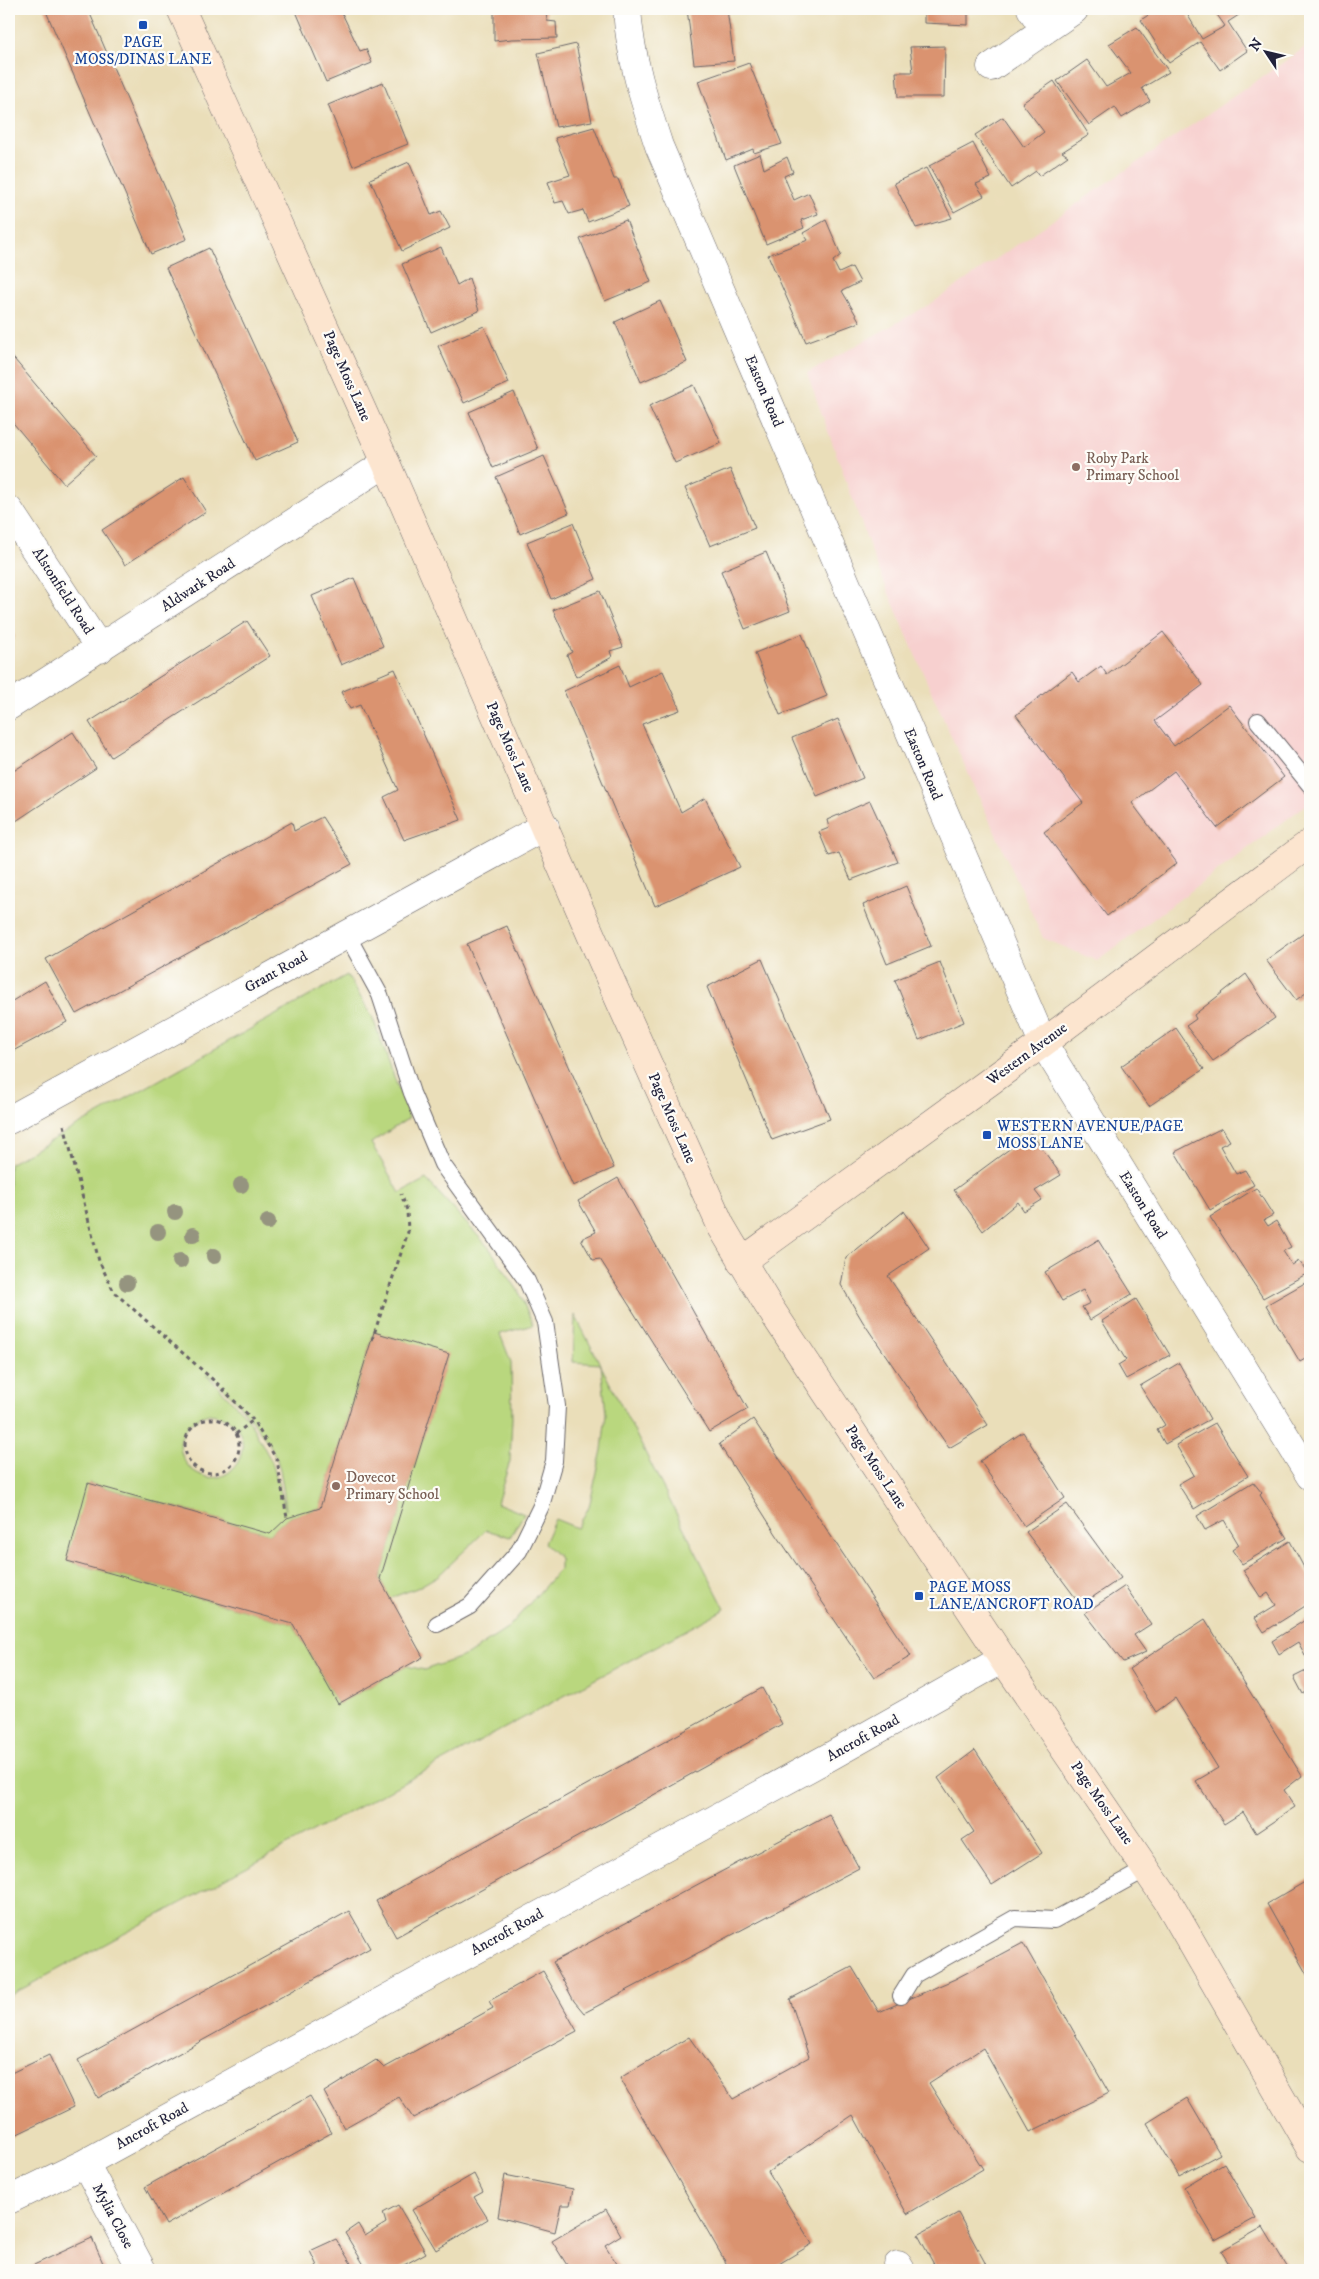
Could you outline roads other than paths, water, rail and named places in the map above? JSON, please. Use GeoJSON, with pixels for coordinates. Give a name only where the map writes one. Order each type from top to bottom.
{"type":"FeatureCollection","features":[{"type":"Feature","properties":{"kind":"street","name":"Page Moss Lane"},"geometry":{"type":"LineString","coordinates":[[181,9],[386,463],[696,1174],[741,1262],[1003,1660],[1167,1900],[1310,2148]]}},
{"type":"Feature","properties":{"kind":"street","name":"Easton Road"},"geometry":{"type":"LineString","coordinates":[[627,9],[629,37],[639,87],[659,146],[1043,1043],[1310,1476]]}},
{"type":"Feature","properties":{"kind":"street"},"geometry":{"type":"LineString","coordinates":[[992,67],[1038,19],[1074,10]]}},
{"type":"Feature","properties":{"kind":"street","name":"Aldwark Road"},"geometry":{"type":"LineString","coordinates":[[9,706],[386,463]]}},
{"type":"Feature","properties":{"kind":"street","name":"Alstonfield Road"},"geometry":{"type":"LineString","coordinates":[[9,510],[100,649]]}},
{"type":"Feature","properties":{"kind":"street","name":"Grant Road"},"geometry":{"type":"LineString","coordinates":[[9,1120],[346,933],[545,826]]}},
{"type":"Feature","properties":{"kind":"street","name":"Western Avenue"},"geometry":{"type":"LineString","coordinates":[[741,1262],[1043,1043],[1310,843]]}},
{"type":"Feature","properties":{"kind":"street","name":"Ancroft Road"},"geometry":{"type":"LineString","coordinates":[[9,2200],[85,2162],[829,1757],[1003,1660]]}},
{"type":"Feature","properties":{"kind":"street","name":"Mylia Close"},"geometry":{"type":"LineString","coordinates":[[85,2162],[142,2270]]}},
{"type":"Feature","properties":{"kind":"lane"},"geometry":{"type":"LineString","coordinates":[[1258,720],[1310,785]]}},
{"type":"Feature","properties":{"kind":"lane"},"geometry":{"type":"LineString","coordinates":[[346,933],[380,995],[412,1093],[442,1164],[527,1281],[545,1322],[552,1368],[556,1406],[554,1462],[541,1506],[519,1551],[470,1606],[437,1624]]}},
{"type":"Feature","properties":{"kind":"lane"},"geometry":{"type":"LineString","coordinates":[[901,1996],[914,1975],[1015,1918],[1054,1920],[1146,1869]]}},
{"type":"Feature","properties":{"kind":"place","name":"PAGE MOSS/DINAS LANE"},"geometry":{"type":"Point","coordinates":[143,25]}},
{"type":"Feature","properties":{"kind":"place","name":"Roby Park Primary School"},"geometry":{"type":"Point","coordinates":[1076,467]}},
{"type":"Feature","properties":{"kind":"place","name":"WESTERN AVENUE/PAGE MOSS LANE"},"geometry":{"type":"Point","coordinates":[987,1135]}},
{"type":"Feature","properties":{"kind":"place","name":"Dovecot Primary School"},"geometry":{"type":"Point","coordinates":[336,1486]}},
{"type":"Feature","properties":{"kind":"place","name":"PAGE MOSS LANE/ANCROFT ROAD"},"geometry":{"type":"Point","coordinates":[919,1596]}}]}
